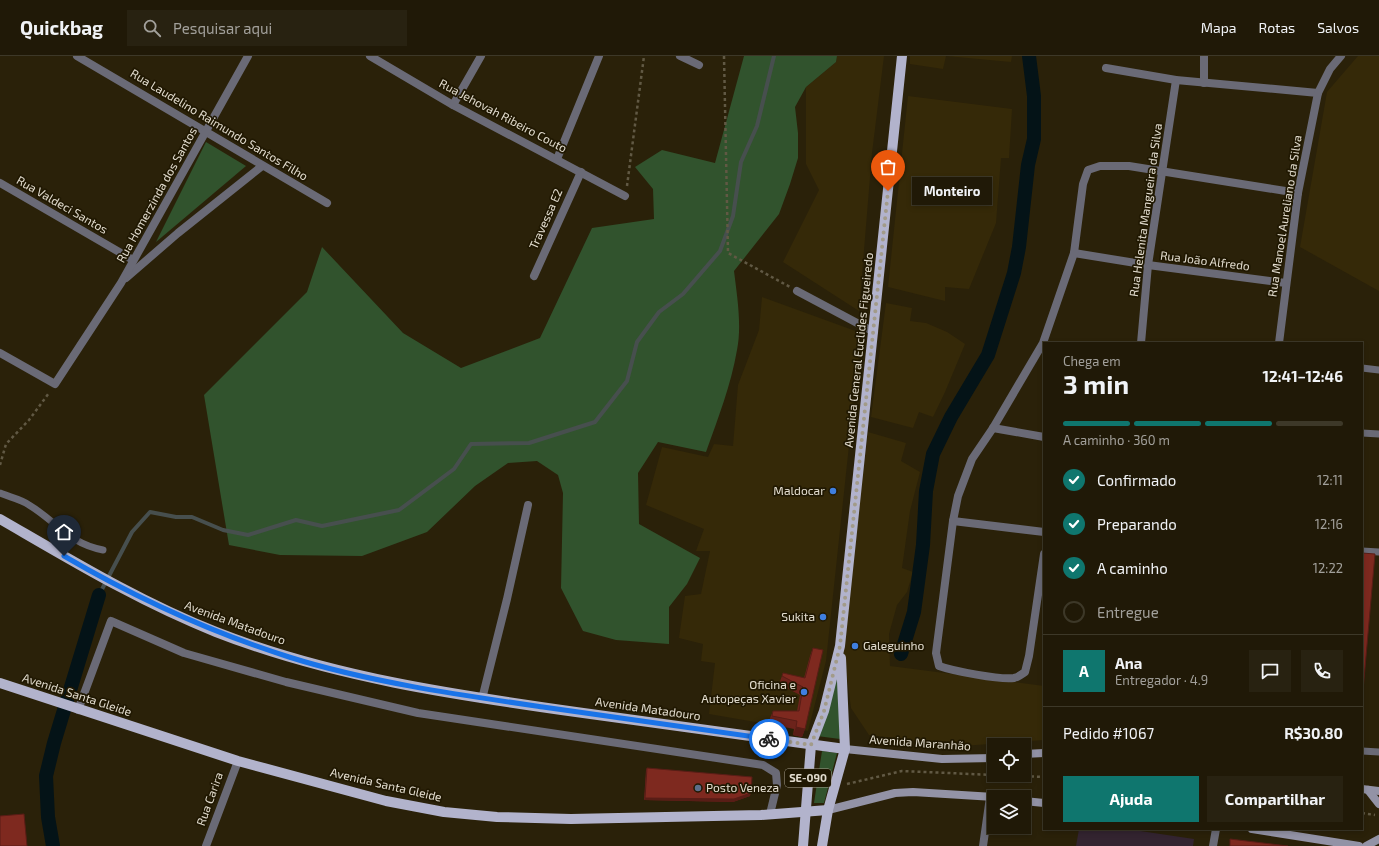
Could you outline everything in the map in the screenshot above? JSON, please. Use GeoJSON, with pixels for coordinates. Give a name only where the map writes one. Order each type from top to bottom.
{"type":"FeatureCollection","features":[{"type":"Feature","properties":{"kind":"main road","name":"Avenida General Euclides Figueiredo"},"geometry":{"type":"LineString","coordinates":[[811,745],[824,711],[840,646],[902,56]]}},
{"type":"Feature","properties":{"kind":"main road","name":"Avenida Matadouro"},"geometry":{"type":"LineString","coordinates":[[0,519],[129,593],[218,633],[291,658],[367,676],[482,698],[845,749]]}},
{"type":"Feature","properties":{"kind":"main road","name":"Avenida General Euclides Figueiredo"},"geometry":{"type":"LineString","coordinates":[[840,646],[845,749]]}},
{"type":"Feature","properties":{"kind":"main road","name":"Avenida Santa Gleide"},"geometry":{"type":"LineString","coordinates":[[0,684],[238,761],[386,801],[451,812],[497,817],[571,819],[770,814],[828,810]]}},
{"type":"Feature","properties":{"kind":"main road","name":"SE-090"},"geometry":{"type":"LineString","coordinates":[[803,846],[811,745]]}},
{"type":"Feature","properties":{"kind":"main road","name":"SE-090"},"geometry":{"type":"LineString","coordinates":[[822,846],[828,810],[845,749]]}},
{"type":"Feature","properties":{"kind":"main road","name":"Avenida Maranhão"},"geometry":{"type":"LineString","coordinates":[[845,749],[942,759],[987,758]]}},
{"type":"Feature","properties":{"kind":"main road"},"geometry":{"type":"LineString","coordinates":[[1031,754],[1043,753]]}},
{"type":"Feature","properties":{"kind":"main road"},"geometry":{"type":"LineString","coordinates":[[1365,790],[1379,791]]}},
{"type":"Feature","properties":{"kind":"main road"},"geometry":{"type":"LineString","coordinates":[[1365,790],[1379,804]]}},
{"type":"Feature","properties":{"kind":"main road"},"geometry":{"type":"LineString","coordinates":[[828,810],[895,793],[913,792],[987,797]]}},
{"type":"Feature","properties":{"kind":"main road"},"geometry":{"type":"LineString","coordinates":[[1031,801],[1043,803]]}},
{"type":"Feature","properties":{"kind":"main road"},"geometry":{"type":"LineString","coordinates":[[1258,830],[1359,846]]}},
{"type":"Feature","properties":{"kind":"main road"},"geometry":{"type":"LineString","coordinates":[[1366,846],[1379,839]]}},
{"type":"Feature","properties":{"kind":"street","name":"Rua Laudelino Raimundo Santos Filho"},"geometry":{"type":"LineString","coordinates":[[77,56],[207,131],[262,166],[327,203]]}},
{"type":"Feature","properties":{"kind":"street","name":"Rua Homerzinda dos Santos"},"geometry":{"type":"LineString","coordinates":[[55,384],[121,283],[248,56]]}},
{"type":"Feature","properties":{"kind":"street","name":"Rua Jehovah Ribeiro Couto"},"geometry":{"type":"LineString","coordinates":[[370,56],[453,105],[625,196]]}},
{"type":"Feature","properties":{"kind":"street"},"geometry":{"type":"LineString","coordinates":[[453,105],[481,56]]}},
{"type":"Feature","properties":{"kind":"street"},"geometry":{"type":"LineString","coordinates":[[557,159],[599,56]]}},
{"type":"Feature","properties":{"kind":"street"},"geometry":{"type":"LineString","coordinates":[[680,56],[699,66]]}},
{"type":"Feature","properties":{"kind":"street"},"geometry":{"type":"LineString","coordinates":[[1204,56],[1204,82]]}},
{"type":"Feature","properties":{"kind":"street","name":"Rua Manoel Aureliano da Silva"},"geometry":{"type":"LineString","coordinates":[[1279,342],[1298,193],[1318,93],[1330,69],[1341,56]]}},
{"type":"Feature","properties":{"kind":"street"},"geometry":{"type":"LineString","coordinates":[[1106,68],[1176,80],[1318,93]]}},
{"type":"Feature","properties":{"kind":"street","name":"Rua Helenita Mangueira da Silva"},"geometry":{"type":"LineString","coordinates":[[1141,342],[1148,265],[1176,80]]}},
{"type":"Feature","properties":{"kind":"street"},"geometry":{"type":"LineString","coordinates":[[1043,342],[1074,254],[1083,184],[1088,170],[1095,167],[1112,165],[1298,193]]}},
{"type":"Feature","properties":{"kind":"street","name":"Rua Homerzinda dos Santos"},"geometry":{"type":"LineString","coordinates":[[121,283],[178,233],[262,166]]}},
{"type":"Feature","properties":{"kind":"street","name":"Travessa E2"},"geometry":{"type":"LineString","coordinates":[[534,276],[581,172]]}},
{"type":"Feature","properties":{"kind":"street","name":"Rua Valdeci Santos"},"geometry":{"type":"LineString","coordinates":[[0,183],[133,260]]}},
{"type":"Feature","properties":{"kind":"street","name":"Rua João Alfredo"},"geometry":{"type":"LineString","coordinates":[[1074,254],[1286,283]]}},
{"type":"Feature","properties":{"kind":"street"},"geometry":{"type":"LineString","coordinates":[[797,291],[874,332]]}},
{"type":"Feature","properties":{"kind":"street"},"geometry":{"type":"LineString","coordinates":[[1043,343],[993,428],[972,458],[958,496],[953,521],[936,653],[938,663],[945,668],[1007,678],[1017,677],[1025,672],[1029,656],[1043,561]]}},
{"type":"Feature","properties":{"kind":"street"},"geometry":{"type":"LineString","coordinates":[[0,353],[55,384]]}},
{"type":"Feature","properties":{"kind":"street"},"geometry":{"type":"LineString","coordinates":[[993,428],[1043,437]]}},
{"type":"Feature","properties":{"kind":"street"},"geometry":{"type":"LineString","coordinates":[[482,698],[509,592],[528,505]]}},
{"type":"Feature","properties":{"kind":"street"},"geometry":{"type":"LineString","coordinates":[[953,521],[1043,532]]}},
{"type":"Feature","properties":{"kind":"street"},"geometry":{"type":"LineString","coordinates":[[76,709],[111,621],[184,653],[286,682],[418,713],[763,765],[776,773],[777,779],[770,814]]}},
{"type":"Feature","properties":{"kind":"street","name":"Rua Carira"},"geometry":{"type":"LineString","coordinates":[[206,846],[238,761]]}},
{"type":"Feature","properties":{"kind":"street"},"geometry":{"type":"LineString","coordinates":[[983,846],[987,824]]}},
{"type":"Feature","properties":{"kind":"street"},"geometry":{"type":"LineString","coordinates":[[1214,846],[1216,830]]}},
{"type":"Feature","properties":{"kind":"lane"},"geometry":{"type":"LineString","coordinates":[[1363,368],[1379,370]]}},
{"type":"Feature","properties":{"kind":"lane"},"geometry":{"type":"LineString","coordinates":[[1363,433],[1379,434]]}},
{"type":"Feature","properties":{"kind":"lane"},"geometry":{"type":"LineString","coordinates":[[0,493],[29,504],[62,532],[91,548],[103,550]]}},
{"type":"Feature","properties":{"kind":"lane"},"geometry":{"type":"LineString","coordinates":[[1363,551],[1379,552]]}},
{"type":"Feature","properties":{"kind":"lane"},"geometry":{"type":"LineString","coordinates":[[1363,751],[1379,752]]}},
{"type":"Feature","properties":{"kind":"path"},"geometry":{"type":"LineString","coordinates":[[625,196],[644,56]]}},
{"type":"Feature","properties":{"kind":"path"},"geometry":{"type":"LineString","coordinates":[[724,56],[728,253],[797,291]]}},
{"type":"Feature","properties":{"kind":"path"},"geometry":{"type":"LineString","coordinates":[[0,465],[6,444],[36,412],[55,384]]}},
{"type":"Feature","properties":{"kind":"path"},"geometry":{"type":"LineString","coordinates":[[834,787],[902,771],[987,775]]}},
{"type":"Feature","properties":{"kind":"path"},"geometry":{"type":"LineString","coordinates":[[1031,776],[1043,777]]}},
{"type":"Feature","properties":{"kind":"path"},"geometry":{"type":"LineString","coordinates":[[1363,813],[1379,815]]}},
{"type":"Feature","properties":{"kind":"shaded area"},"geometry":{"type":"Polygon","coordinates":[[[837,56],[884,56],[872,153],[859,311],[783,262],[819,190],[806,164],[806,87],[836,62],[837,56]]]}},
{"type":"Feature","properties":{"kind":"shaded area"},"geometry":{"type":"Polygon","coordinates":[[[910,56],[946,56],[943,69],[910,64],[910,56]]]}},
{"type":"Feature","properties":{"kind":"shaded area"},"geometry":{"type":"Polygon","coordinates":[[[946,56],[1012,56],[1011,62],[946,56]]]}},
{"type":"Feature","properties":{"kind":"shaded area"},"geometry":{"type":"Polygon","coordinates":[[[1358,56],[1379,56],[1379,291],[1300,247],[1327,92],[1358,56]]]}},
{"type":"Feature","properties":{"kind":"shaded area"},"geometry":{"type":"Polygon","coordinates":[[[908,96],[1012,109],[1009,158],[1001,158],[996,223],[969,289],[945,287],[945,301],[888,287],[908,96]]]}},
{"type":"Feature","properties":{"kind":"shaded area"},"geometry":{"type":"Polygon","coordinates":[[[762,297],[861,333],[826,661],[808,731],[709,714],[715,663],[701,661],[703,644],[679,638],[685,596],[701,594],[710,551],[696,551],[704,529],[646,505],[662,447],[708,457],[714,444],[733,446],[738,385],[759,330],[762,297]]]}},
{"type":"Feature","properties":{"kind":"shaded area"},"geometry":{"type":"Polygon","coordinates":[[[886,303],[912,308],[910,321],[926,323],[947,332],[965,344],[933,417],[919,412],[913,428],[871,417],[886,303]]]}},
{"type":"Feature","properties":{"kind":"shaded area"},"geometry":{"type":"Polygon","coordinates":[[[868,432],[906,443],[901,461],[920,472],[910,511],[902,568],[913,572],[907,592],[897,605],[889,634],[890,666],[1043,686],[1043,740],[1031,741],[1031,738],[987,738],[987,744],[962,746],[869,735],[851,708],[843,647],[868,432]]]}},
{"type":"Feature","properties":{"kind":"shaded area"},"geometry":{"type":"Polygon","coordinates":[[[1079,830],[1134,830],[1194,839],[1193,846],[1076,846],[1079,830]]]}},
{"type":"Feature","properties":{"kind":"green space"},"geometry":{"type":"Polygon","coordinates":[[[744,56],[837,56],[836,62],[806,87],[795,107],[798,133],[798,158],[779,214],[734,271],[739,321],[737,350],[728,389],[706,452],[658,442],[638,473],[639,524],[700,558],[687,584],[669,607],[669,644],[616,640],[583,631],[561,588],[563,493],[558,475],[537,461],[508,463],[475,486],[427,532],[362,556],[280,555],[229,545],[204,395],[307,292],[322,247],[403,333],[461,368],[540,338],[592,228],[654,219],[653,189],[635,167],[662,150],[715,163],[744,56]]]}},
{"type":"Feature","properties":{"kind":"green space"},"geometry":{"type":"Polygon","coordinates":[[[206,142],[246,166],[156,242],[206,142]]]}},
{"type":"Feature","properties":{"kind":"green space"},"geometry":{"type":"Polygon","coordinates":[[[839,670],[840,739],[817,736],[839,670]]]}},
{"type":"Feature","properties":{"kind":"green space"},"geometry":{"type":"Polygon","coordinates":[[[822,751],[837,753],[824,803],[814,803],[822,751]]]}},
{"type":"Feature","properties":{"kind":"building"},"geometry":{"type":"Polygon","coordinates":[[[1363,553],[1375,554],[1363,691],[1363,553]]]}},
{"type":"Feature","properties":{"kind":"building","name":"Oficina e Autopeças Xavier"},"geometry":{"type":"Polygon","coordinates":[[[813,648],[823,650],[805,729],[796,727],[797,721],[772,716],[773,711],[799,711],[803,687],[782,676],[783,673],[805,678],[813,648]]]}},
{"type":"Feature","properties":{"kind":"building","name":"Posto Veneza"},"geometry":{"type":"Polygon","coordinates":[[[647,768],[752,777],[751,793],[734,799],[645,798],[647,768]]]}},
{"type":"Feature","properties":{"kind":"building"},"geometry":{"type":"Polygon","coordinates":[[[24,814],[27,846],[0,846],[0,816],[24,814]]]}},
{"type":"Feature","properties":{"kind":"building"},"geometry":{"type":"Polygon","coordinates":[[[1230,839],[1288,846],[1230,846],[1230,839]]]}},
{"type":"Feature","properties":{"kind":"waterway"},"geometry":{"type":"LineString","coordinates":[[99,595],[132,532],[150,512],[176,517],[192,517],[223,530],[248,535],[296,520],[322,526],[399,510],[454,469],[471,444],[529,443],[595,422],[627,381],[637,342],[659,312],[683,294],[720,251],[733,216],[741,162],[757,126],[774,56]]}},
{"type":"Feature","properties":{"kind":"waterway"},"geometry":{"type":"LineString","coordinates":[[901,654],[914,612],[923,545],[926,491],[933,454],[951,417],[988,355],[1014,273],[1019,247],[1028,165],[1034,139],[1034,96],[1029,56]]}},
{"type":"Feature","properties":{"kind":"waterway"},"geometry":{"type":"LineString","coordinates":[[53,846],[48,817],[46,776],[54,743],[99,595]]}},
{"type":"Feature","properties":{"kind":"way so far"},"geometry":{"type":"LineString","coordinates":[[769,739],[811,745],[824,711],[840,646],[888,191]]}},
{"type":"Feature","properties":{"kind":"place","name":"Monteiro"},"geometry":{"type":"Point","coordinates":[888,191]}},
{"type":"Feature","properties":{"kind":"place","name":"Maldocar"},"geometry":{"type":"Point","coordinates":[833,491]}},
{"type":"Feature","properties":{"kind":"place","name":"Sukita"},"geometry":{"type":"Point","coordinates":[823,617]}},
{"type":"Feature","properties":{"kind":"place","name":"Galeguinho"},"geometry":{"type":"Point","coordinates":[855,646]}},
{"type":"Feature","properties":{"kind":"place","name":"Oficina e Autopeças Xavier"},"geometry":{"type":"Point","coordinates":[804,692]}},
{"type":"Feature","properties":{"kind":"place","name":"Posto Veneza"},"geometry":{"type":"Point","coordinates":[698,788]}},
{"type":"Feature","properties":{"kind":"route"},"geometry":{"type":"LineString","coordinates":[[64,556],[129,593],[183,618],[218,633],[291,658],[351,673],[482,698],[769,739]]}}]}
